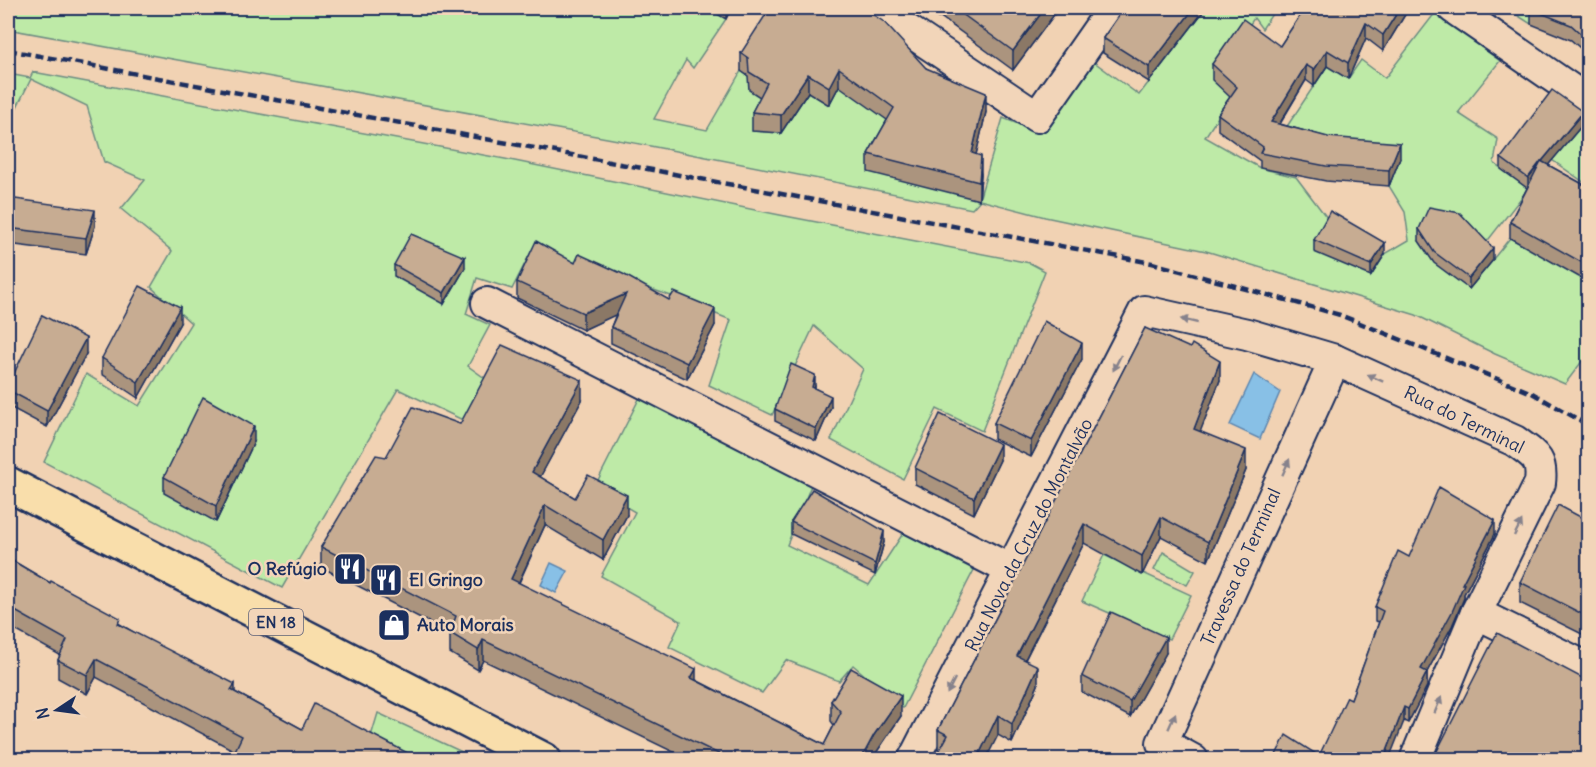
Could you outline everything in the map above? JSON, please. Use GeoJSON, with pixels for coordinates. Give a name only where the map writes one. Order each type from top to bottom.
{"type":"FeatureCollection","features":[{"type":"Feature","properties":{"kind":"main road","name":"EN 18"},"geometry":{"type":"LineString","coordinates":[[8,484],[544,759]]}},
{"type":"Feature","properties":{"kind":"street"},"geometry":{"type":"LineString","coordinates":[[875,8],[1037,117],[1113,8]]}},
{"type":"Feature","properties":{"kind":"street"},"geometry":{"type":"LineString","coordinates":[[1453,8],[1588,100]]}},
{"type":"Feature","properties":{"kind":"street"},"geometry":{"type":"LineString","coordinates":[[487,303],[1011,570]]}},
{"type":"Feature","properties":{"kind":"street","name":"Rua Nova da Cruz do Montalvão"},"geometry":{"type":"LineString","coordinates":[[914,759],[1144,311]]}},
{"type":"Feature","properties":{"kind":"street","name":"Rua do Terminal"},"geometry":{"type":"LineString","coordinates":[[1144,311],[1247,334],[1335,360],[1515,441],[1533,454],[1542,467],[1540,483],[1476,613],[1415,759]]}},
{"type":"Feature","properties":{"kind":"street","name":"Travessa do Terminal"},"geometry":{"type":"LineString","coordinates":[[1193,759],[1162,742],[1335,360]]}},
{"type":"Feature","properties":{"kind":"street"},"geometry":{"type":"LineString","coordinates":[[1476,613],[1588,668]]}},
{"type":"Feature","properties":{"kind":"green space"},"geometry":{"type":"Polygon","coordinates":[[[8,8],[707,8],[726,19],[693,68],[686,60],[654,119],[707,130],[741,71],[748,76],[767,102],[753,131],[780,133],[808,92],[829,105],[868,30],[894,126],[979,200],[1003,118],[1033,130],[1090,59],[1139,95],[1206,8],[1276,8],[1262,29],[1254,18],[1213,80],[1231,97],[1205,137],[1260,168],[1296,177],[1371,276],[1385,254],[1409,240],[1405,212],[1389,186],[1400,158],[1278,140],[1327,66],[1348,79],[1361,60],[1385,78],[1435,13],[1500,61],[1458,113],[1498,139],[1494,163],[1528,189],[1482,248],[1419,241],[1434,263],[1469,289],[1510,238],[1588,282],[1588,361],[1583,360],[1565,384],[1495,354],[1416,315],[1206,251],[1045,217],[980,200],[972,209],[640,144],[8,29],[8,8]]]}},
{"type":"Feature","properties":{"kind":"green space"},"geometry":{"type":"Polygon","coordinates":[[[1506,8],[1544,8],[1531,24],[1506,8]]]}},
{"type":"Feature","properties":{"kind":"green space"},"geometry":{"type":"Polygon","coordinates":[[[33,72],[505,159],[1030,263],[1045,271],[982,431],[937,409],[903,479],[831,440],[863,369],[814,326],[772,415],[709,385],[731,320],[671,296],[533,248],[512,289],[477,278],[466,314],[490,325],[468,366],[493,384],[469,423],[398,389],[282,588],[44,462],[86,374],[139,406],[191,323],[151,287],[172,251],[121,209],[145,180],[104,162],[87,106],[31,79],[8,125],[8,74],[30,78],[33,72]]]}},
{"type":"Feature","properties":{"kind":"green space"},"geometry":{"type":"Polygon","coordinates":[[[1583,124],[1588,127],[1588,185],[1552,160],[1583,124]]]}},
{"type":"Feature","properties":{"kind":"green space"},"geometry":{"type":"Polygon","coordinates":[[[640,397],[812,483],[787,545],[869,585],[906,529],[977,564],[903,708],[853,665],[839,681],[786,660],[762,693],[669,647],[681,621],[601,576],[635,512],[594,488],[640,397]]]}},
{"type":"Feature","properties":{"kind":"green space"},"geometry":{"type":"Polygon","coordinates":[[[1163,552],[1195,571],[1187,585],[1154,570],[1163,552]]]}},
{"type":"Feature","properties":{"kind":"green space"},"geometry":{"type":"Polygon","coordinates":[[[1104,555],[1191,595],[1169,639],[1082,601],[1104,555]]]}},
{"type":"Feature","properties":{"kind":"green space"},"geometry":{"type":"Polygon","coordinates":[[[378,713],[477,759],[396,759],[369,743],[378,713]]]}},
{"type":"Feature","properties":{"kind":"water"},"geometry":{"type":"Polygon","coordinates":[[[1254,374],[1280,392],[1260,439],[1230,425],[1254,374]]]}},
{"type":"Feature","properties":{"kind":"water"},"geometry":{"type":"Polygon","coordinates":[[[551,563],[568,571],[556,593],[541,585],[551,563]]]}},
{"type":"Feature","properties":{"kind":"building"},"geometry":{"type":"Polygon","coordinates":[[[770,8],[863,8],[884,22],[926,68],[986,93],[972,153],[981,156],[979,182],[868,154],[894,108],[839,68],[829,87],[808,74],[781,115],[752,112],[767,83],[749,72],[748,58],[741,53],[770,8]]]}},
{"type":"Feature","properties":{"kind":"building"},"geometry":{"type":"Polygon","coordinates":[[[954,8],[1045,8],[1013,51],[954,8]]]}},
{"type":"Feature","properties":{"kind":"building"},"geometry":{"type":"Polygon","coordinates":[[[1124,8],[1194,8],[1149,67],[1103,38],[1124,8]]]}},
{"type":"Feature","properties":{"kind":"building"},"geometry":{"type":"Polygon","coordinates":[[[1305,8],[1400,8],[1383,35],[1366,23],[1348,63],[1327,50],[1314,70],[1306,65],[1271,122],[1328,137],[1400,143],[1389,170],[1326,166],[1260,153],[1263,147],[1218,114],[1237,87],[1212,64],[1243,19],[1280,46],[1305,8]]]}},
{"type":"Feature","properties":{"kind":"building"},"geometry":{"type":"Polygon","coordinates":[[[1588,8],[1588,40],[1571,25],[1531,9],[1588,8]]]}},
{"type":"Feature","properties":{"kind":"building"},"geometry":{"type":"Polygon","coordinates":[[[1552,90],[1583,112],[1528,178],[1501,158],[1552,90]]]}},
{"type":"Feature","properties":{"kind":"building"},"geometry":{"type":"Polygon","coordinates":[[[1541,161],[1588,187],[1588,266],[1510,222],[1541,161]]]}},
{"type":"Feature","properties":{"kind":"building"},"geometry":{"type":"Polygon","coordinates":[[[8,198],[95,210],[86,238],[8,228],[8,198]]]}},
{"type":"Feature","properties":{"kind":"building"},"geometry":{"type":"Polygon","coordinates":[[[1429,207],[1460,213],[1493,248],[1469,278],[1434,252],[1419,229],[1429,207]]]}},
{"type":"Feature","properties":{"kind":"building"},"geometry":{"type":"Polygon","coordinates":[[[1330,211],[1385,243],[1371,265],[1314,240],[1330,211]]]}},
{"type":"Feature","properties":{"kind":"building"},"geometry":{"type":"Polygon","coordinates":[[[411,234],[465,257],[444,293],[394,265],[411,234]]]}},
{"type":"Feature","properties":{"kind":"building"},"geometry":{"type":"Polygon","coordinates":[[[536,241],[575,263],[579,254],[623,274],[669,300],[674,292],[715,309],[687,363],[611,327],[626,294],[583,313],[517,282],[536,241]]]}},
{"type":"Feature","properties":{"kind":"building"},"geometry":{"type":"Polygon","coordinates":[[[140,286],[180,307],[138,382],[102,358],[140,286]]]}},
{"type":"Feature","properties":{"kind":"building"},"geometry":{"type":"Polygon","coordinates":[[[42,315],[86,338],[47,411],[8,390],[42,315]]]}},
{"type":"Feature","properties":{"kind":"building"},"geometry":{"type":"Polygon","coordinates":[[[1044,321],[1082,343],[1031,441],[994,423],[1044,321]]]}},
{"type":"Feature","properties":{"kind":"building"},"geometry":{"type":"Polygon","coordinates":[[[1145,328],[1190,348],[1192,344],[1220,361],[1194,429],[1246,450],[1208,542],[1161,517],[1142,556],[1084,524],[1017,656],[1038,666],[1012,724],[998,715],[977,759],[935,759],[948,735],[938,730],[1145,328]]]}},
{"type":"Feature","properties":{"kind":"building"},"geometry":{"type":"Polygon","coordinates":[[[502,345],[582,380],[532,472],[575,498],[588,475],[627,495],[603,540],[545,505],[511,579],[696,669],[691,678],[824,745],[841,712],[831,701],[851,668],[901,696],[874,735],[861,759],[729,759],[483,640],[478,650],[450,633],[456,616],[321,547],[376,455],[386,457],[413,407],[460,424],[502,345]]]}},
{"type":"Feature","properties":{"kind":"building"},"geometry":{"type":"Polygon","coordinates":[[[791,364],[815,375],[812,387],[831,396],[816,429],[775,409],[791,364]]]}},
{"type":"Feature","properties":{"kind":"building"},"geometry":{"type":"Polygon","coordinates":[[[203,397],[254,426],[216,506],[164,477],[203,397]]]}},
{"type":"Feature","properties":{"kind":"building"},"geometry":{"type":"Polygon","coordinates":[[[940,414],[1000,444],[974,498],[915,468],[940,414]]]}},
{"type":"Feature","properties":{"kind":"building"},"geometry":{"type":"Polygon","coordinates":[[[1439,487],[1495,520],[1462,584],[1464,584],[1452,612],[1421,669],[1427,672],[1408,709],[1404,707],[1384,759],[1274,759],[1286,735],[1319,756],[1347,697],[1351,699],[1383,611],[1375,607],[1398,551],[1409,557],[1439,487]]]}},
{"type":"Feature","properties":{"kind":"building"},"geometry":{"type":"Polygon","coordinates":[[[812,489],[884,531],[875,564],[791,522],[812,489]]]}},
{"type":"Feature","properties":{"kind":"building"},"geometry":{"type":"Polygon","coordinates":[[[1558,505],[1588,521],[1588,617],[1520,582],[1558,505]]]}},
{"type":"Feature","properties":{"kind":"building"},"geometry":{"type":"Polygon","coordinates":[[[8,558],[50,583],[51,581],[120,618],[118,624],[235,684],[231,690],[302,729],[314,704],[419,759],[231,759],[242,736],[96,659],[87,675],[58,660],[67,640],[8,607],[8,558]]]}},
{"type":"Feature","properties":{"kind":"building"},"geometry":{"type":"Polygon","coordinates":[[[1111,612],[1166,637],[1130,701],[1082,676],[1111,612]]]}},
{"type":"Feature","properties":{"kind":"building"},"geometry":{"type":"Polygon","coordinates":[[[1497,633],[1584,679],[1585,676],[1588,677],[1588,759],[1433,759],[1497,633]]]}},
{"type":"Feature","properties":{"kind":"railway"},"geometry":{"type":"LineString","coordinates":[[8,50],[1152,263],[1340,315],[1532,393],[1588,425]]}},
{"type":"Feature","properties":{"kind":"place","name":"O Refúgio"},"geometry":{"type":"Point","coordinates":[350,569]}},
{"type":"Feature","properties":{"kind":"place","name":"El Gringo"},"geometry":{"type":"Point","coordinates":[386,580]}},
{"type":"Feature","properties":{"kind":"place","name":"Auto Morais"},"geometry":{"type":"Point","coordinates":[394,625]}}]}
